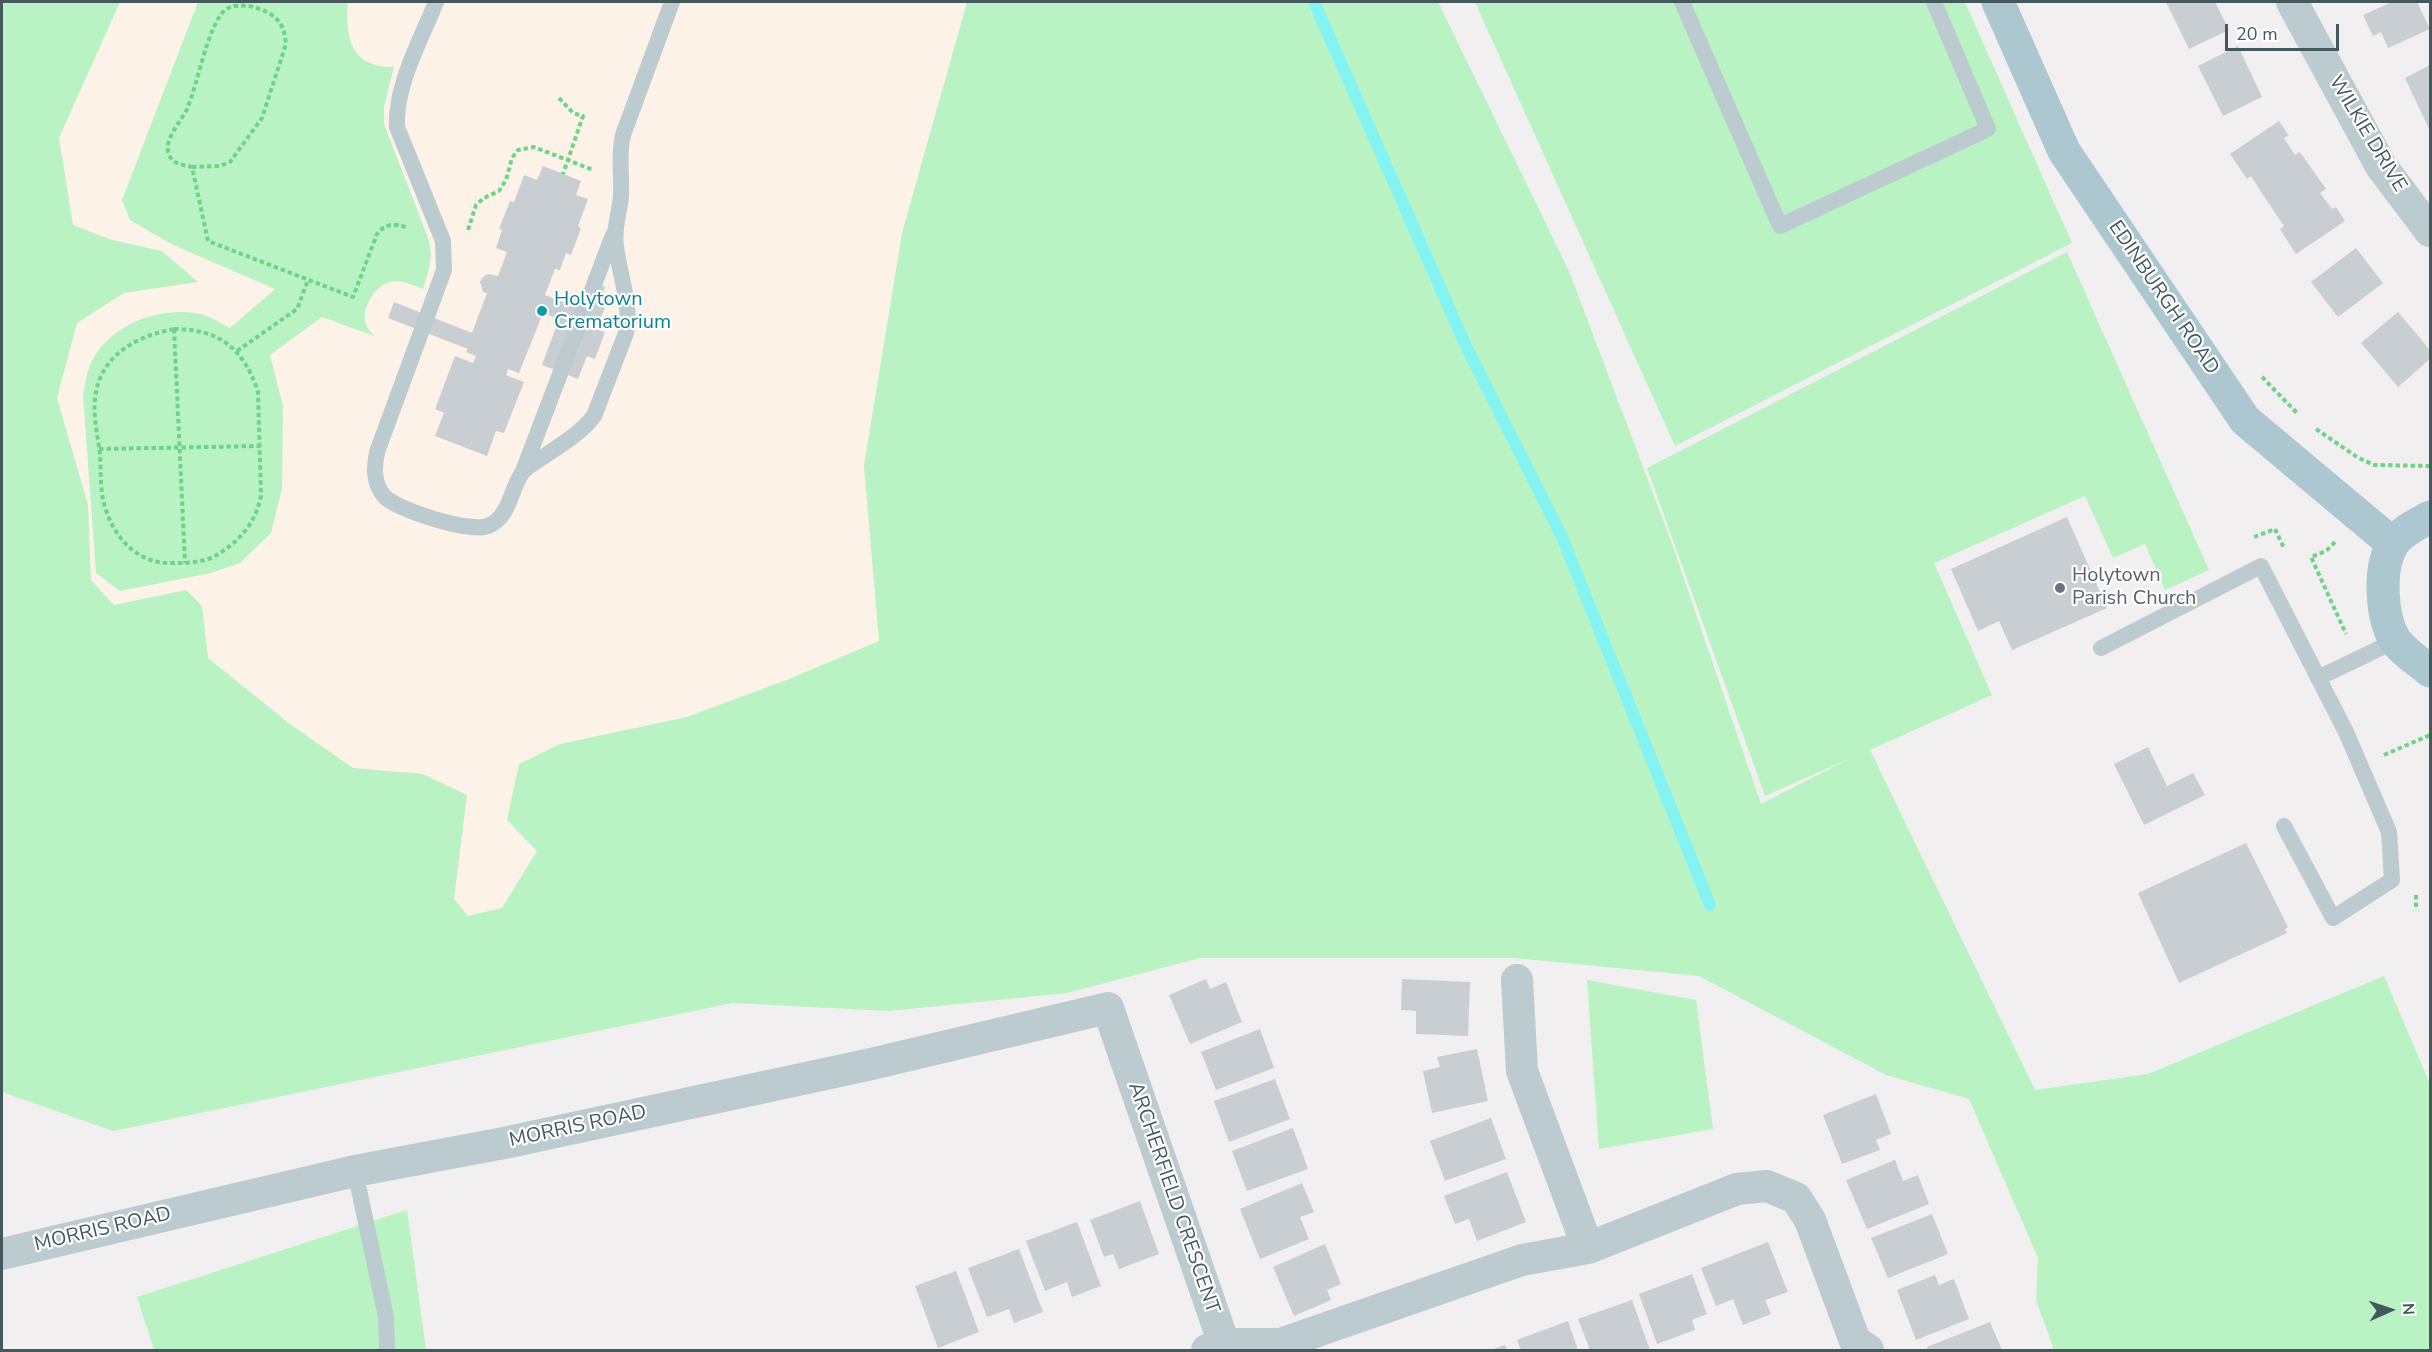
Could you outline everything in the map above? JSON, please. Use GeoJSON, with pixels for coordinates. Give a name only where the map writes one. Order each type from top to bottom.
{"type":"FeatureCollection","features":[{"type":"Feature","properties":{"kind":"main road","name":"EDINBURGH ROAD"},"geometry":{"type":"LineString","coordinates":[[1998,2],[2064,151],[2245,420],[2393,544]]}},
{"type":"Feature","properties":{"kind":"main road"},"geometry":{"type":"LineString","coordinates":[[2430,517],[2409,530],[2393,544],[2383,582],[2387,620],[2396,641],[2430,671]]}},
{"type":"Feature","properties":{"kind":"street","name":"WILKIE DRIVE"},"geometry":{"type":"LineString","coordinates":[[2292,2],[2381,166],[2430,231]]}},
{"type":"Feature","properties":{"kind":"street"},"geometry":{"type":"LineString","coordinates":[[1517,980],[1522,1071],[1588,1248]]}},
{"type":"Feature","properties":{"kind":"street","name":"MORRIS ROAD"},"geometry":{"type":"LineString","coordinates":[[2,1254],[355,1171],[504,1143],[831,1073],[1108,1008],[1122,1053]]}},
{"type":"Feature","properties":{"kind":"street","name":"ARCHERFIELD CRESCENT"},"geometry":{"type":"LineString","coordinates":[[1122,1053],[1216,1347],[1280,1344],[1522,1260],[1588,1248],[1737,1189],[1767,1185],[1796,1198],[1810,1220],[1855,1341],[1868,1350]]}},
{"type":"Feature","properties":{"kind":"lane"},"geometry":{"type":"LineString","coordinates":[[436,2],[400,91],[396,109],[397,127],[444,241],[444,270],[377,452],[374,468],[376,482],[384,496],[397,506],[460,527],[488,526],[499,518],[508,505],[523,471],[615,229]]}},
{"type":"Feature","properties":{"kind":"lane"},"geometry":{"type":"LineString","coordinates":[[523,471],[586,427],[594,416],[626,333],[629,318],[615,244],[615,229],[621,196],[619,155],[623,135],[672,2]]}},
{"type":"Feature","properties":{"kind":"lane"},"geometry":{"type":"LineString","coordinates":[[1682,2],[1780,226],[1988,129],[1934,2]]}},
{"type":"Feature","properties":{"kind":"lane"},"geometry":{"type":"LineString","coordinates":[[2101,648],[2261,566],[2346,732],[2389,832],[2392,880],[2333,918],[2284,826]]}},
{"type":"Feature","properties":{"kind":"lane"},"geometry":{"type":"LineString","coordinates":[[2318,678],[2396,641]]}},
{"type":"Feature","properties":{"kind":"lane"},"geometry":{"type":"LineString","coordinates":[[355,1171],[386,1317],[387,1350]]}},
{"type":"Feature","properties":{"kind":"path"},"geometry":{"type":"LineString","coordinates":[[225,2],[227,8]]}},
{"type":"Feature","properties":{"kind":"path"},"geometry":{"type":"LineString","coordinates":[[240,5],[256,7],[269,12],[279,20],[286,44],[262,118],[230,162],[220,166],[192,167],[175,163],[169,156],[168,147],[170,138],[188,107],[199,69],[219,17],[227,8],[240,5]]}},
{"type":"Feature","properties":{"kind":"path"},"geometry":{"type":"LineString","coordinates":[[560,98],[573,113],[583,116],[563,174]]}},
{"type":"Feature","properties":{"kind":"path"},"geometry":{"type":"LineString","coordinates":[[192,167],[208,241],[353,297],[377,234],[383,227],[391,224],[400,225],[463,247],[476,205],[499,190],[506,180],[512,158],[518,150],[534,147],[620,179]]}},
{"type":"Feature","properties":{"kind":"path"},"geometry":{"type":"LineString","coordinates":[[237,351],[297,309],[308,280]]}},
{"type":"Feature","properties":{"kind":"path"},"geometry":{"type":"LineString","coordinates":[[174,329],[185,563]]}},
{"type":"Feature","properties":{"kind":"path"},"geometry":{"type":"LineString","coordinates":[[174,329],[195,329],[212,335],[237,351],[253,376],[258,392],[261,496],[258,512],[251,526],[227,549],[209,559],[185,563],[153,562],[135,554],[111,523],[104,503],[95,400],[98,383],[106,367],[118,352],[136,340],[174,329]]}},
{"type":"Feature","properties":{"kind":"path"},"geometry":{"type":"LineString","coordinates":[[2256,370],[2305,421]]}},
{"type":"Feature","properties":{"kind":"path"},"geometry":{"type":"LineString","coordinates":[[2313,427],[2357,458],[2374,465],[2430,466]]}},
{"type":"Feature","properties":{"kind":"path"},"geometry":{"type":"LineString","coordinates":[[99,449],[260,446]]}},
{"type":"Feature","properties":{"kind":"path"},"geometry":{"type":"LineString","coordinates":[[2357,659],[2311,558],[2326,551],[2361,517],[2374,465]]}},
{"type":"Feature","properties":{"kind":"path"},"geometry":{"type":"LineString","coordinates":[[2381,756],[2430,735]]}},
{"type":"Feature","properties":{"kind":"shaded area","name":"Holytown Crematorium"},"geometry":{"type":"Polygon","coordinates":[[[120,2],[967,2],[902,233],[864,466],[879,641],[789,679],[687,717],[560,744],[537,851],[502,908],[468,916],[454,899],[467,795],[423,774],[353,768],[290,724],[208,658],[202,606],[186,590],[114,605],[91,580],[88,505],[57,398],[77,322],[124,293],[197,281],[162,251],[112,240],[73,225],[59,138],[120,2]]]}},
{"type":"Feature","properties":{"kind":"green space"},"geometry":{"type":"Polygon","coordinates":[[[2,2],[120,2],[59,138],[73,225],[112,240],[162,251],[198,282],[124,293],[77,323],[57,398],[88,505],[91,580],[114,605],[186,590],[202,606],[208,658],[290,724],[353,768],[423,774],[467,795],[454,899],[468,916],[502,908],[537,851],[507,820],[519,764],[560,744],[687,717],[789,679],[879,641],[864,466],[902,233],[967,2],[1438,2],[1569,271],[1670,538],[1761,804],[1851,758],[1765,796],[1647,468],[2067,252],[2209,570],[2165,590],[2145,544],[2113,558],[2085,496],[1934,563],[1992,695],[1870,750],[2035,1090],[2148,1074],[2384,976],[2430,1084],[2430,1350],[2054,1350],[2036,1300],[2038,1258],[1969,1099],[1886,1075],[1699,976],[1514,958],[1200,958],[1067,993],[889,1011],[733,1003],[113,1131],[2,1092],[2,2]]]}},
{"type":"Feature","properties":{"kind":"green space"},"geometry":{"type":"Polygon","coordinates":[[[198,2],[348,2],[348,27],[354,48],[368,62],[394,67],[384,107],[384,124],[427,235],[430,262],[423,289],[394,281],[384,284],[374,293],[367,305],[365,318],[374,336],[322,317],[270,355],[283,406],[282,489],[271,533],[240,563],[211,573],[120,591],[96,573],[83,395],[88,371],[96,353],[120,330],[151,316],[185,312],[201,314],[230,328],[275,289],[171,244],[130,220],[122,200],[198,2]]]}},
{"type":"Feature","properties":{"kind":"green space"},"geometry":{"type":"Polygon","coordinates":[[[1475,2],[1965,2],[2072,243],[1675,446],[1475,2]]]}},
{"type":"Feature","properties":{"kind":"green space"},"geometry":{"type":"Polygon","coordinates":[[[1587,980],[1696,1000],[1713,1129],[1599,1149],[1587,980]]]}},
{"type":"Feature","properties":{"kind":"green space"},"geometry":{"type":"Polygon","coordinates":[[[407,1210],[426,1350],[154,1350],[137,1297],[407,1210]]]}},
{"type":"Feature","properties":{"kind":"building"},"geometry":{"type":"Polygon","coordinates":[[[2166,2],[2215,2],[2229,30],[2189,49],[2166,2]]]}},
{"type":"Feature","properties":{"kind":"building"},"geometry":{"type":"Polygon","coordinates":[[[2392,2],[2417,2],[2430,29],[2388,48],[2381,32],[2373,36],[2363,15],[2392,2]]]}},
{"type":"Feature","properties":{"kind":"building"},"geometry":{"type":"Polygon","coordinates":[[[2238,46],[2262,97],[2223,116],[2198,66],[2238,46]]]}},
{"type":"Feature","properties":{"kind":"building"},"geometry":{"type":"Polygon","coordinates":[[[2430,65],[2430,131],[2405,78],[2430,65]]]}},
{"type":"Feature","properties":{"kind":"building"},"geometry":{"type":"Polygon","coordinates":[[[2279,121],[2289,136],[2284,138],[2295,155],[2300,152],[2326,189],[2320,193],[2332,209],[2336,207],[2345,221],[2296,254],[2280,229],[2284,226],[2251,176],[2247,179],[2230,154],[2279,121]]]}},
{"type":"Feature","properties":{"kind":"building","name":"Holytown Crematorium"},"geometry":{"type":"Polygon","coordinates":[[[543,166],[581,181],[576,195],[588,199],[571,255],[566,253],[560,270],[555,269],[545,295],[571,305],[573,298],[581,301],[589,281],[605,287],[598,306],[605,308],[596,329],[605,332],[595,359],[587,356],[578,379],[542,365],[559,319],[543,313],[519,373],[508,369],[506,375],[524,382],[504,433],[496,431],[487,456],[435,436],[444,413],[435,409],[455,356],[473,363],[476,356],[466,352],[468,349],[388,318],[394,302],[472,333],[487,293],[483,292],[480,282],[488,274],[498,276],[507,252],[496,248],[502,230],[499,229],[510,201],[514,202],[524,175],[537,180],[543,166]]]}},
{"type":"Feature","properties":{"kind":"building"},"geometry":{"type":"Polygon","coordinates":[[[2356,248],[2383,283],[2338,317],[2311,282],[2356,248]]]}},
{"type":"Feature","properties":{"kind":"building"},"geometry":{"type":"Polygon","coordinates":[[[2398,312],[2430,350],[2430,359],[2398,387],[2361,343],[2398,312]]]}},
{"type":"Feature","properties":{"kind":"building"},"geometry":{"type":"Polygon","coordinates":[[[2067,517],[2107,608],[2012,650],[1999,621],[1978,631],[1951,569],[2067,517]]]}},
{"type":"Feature","properties":{"kind":"building"},"geometry":{"type":"Polygon","coordinates":[[[2148,747],[2167,786],[2193,773],[2205,795],[2144,825],[2114,764],[2148,747]]]}},
{"type":"Feature","properties":{"kind":"building"},"geometry":{"type":"Polygon","coordinates":[[[2246,843],[2288,927],[2285,929],[2287,933],[2179,983],[2138,893],[2246,843]]]}},
{"type":"Feature","properties":{"kind":"building"},"geometry":{"type":"Polygon","coordinates":[[[1206,979],[1210,989],[1226,982],[1242,1022],[1190,1044],[1169,995],[1206,979]]]}},
{"type":"Feature","properties":{"kind":"building"},"geometry":{"type":"Polygon","coordinates":[[[1402,979],[1470,982],[1468,1036],[1416,1034],[1416,1011],[1401,1010],[1402,979]]]}},
{"type":"Feature","properties":{"kind":"building"},"geometry":{"type":"Polygon","coordinates":[[[1260,1029],[1274,1068],[1216,1090],[1201,1052],[1260,1029]]]}},
{"type":"Feature","properties":{"kind":"building"},"geometry":{"type":"Polygon","coordinates":[[[1477,1049],[1488,1101],[1432,1113],[1423,1071],[1440,1067],[1437,1057],[1477,1049]]]}},
{"type":"Feature","properties":{"kind":"building"},"geometry":{"type":"Polygon","coordinates":[[[1275,1079],[1290,1119],[1229,1142],[1214,1101],[1275,1079]]]}},
{"type":"Feature","properties":{"kind":"building"},"geometry":{"type":"Polygon","coordinates":[[[1876,1094],[1891,1134],[1876,1140],[1880,1150],[1842,1164],[1823,1115],[1876,1094]]]}},
{"type":"Feature","properties":{"kind":"building"},"geometry":{"type":"Polygon","coordinates":[[[1491,1118],[1506,1159],[1445,1181],[1430,1141],[1491,1118]]]}},
{"type":"Feature","properties":{"kind":"building"},"geometry":{"type":"Polygon","coordinates":[[[1293,1128],[1308,1169],[1247,1191],[1232,1151],[1293,1128]]]}},
{"type":"Feature","properties":{"kind":"building"},"geometry":{"type":"Polygon","coordinates":[[[1895,1160],[1903,1181],[1918,1175],[1929,1204],[1867,1229],[1846,1180],[1895,1160]]]}},
{"type":"Feature","properties":{"kind":"building"},"geometry":{"type":"Polygon","coordinates":[[[1507,1172],[1526,1222],[1477,1241],[1469,1219],[1455,1224],[1444,1196],[1507,1172]]]}},
{"type":"Feature","properties":{"kind":"building"},"geometry":{"type":"Polygon","coordinates":[[[1302,1183],[1314,1212],[1300,1217],[1309,1239],[1260,1259],[1240,1209],[1302,1183]]]}},
{"type":"Feature","properties":{"kind":"building"},"geometry":{"type":"Polygon","coordinates":[[[1140,1201],[1159,1254],[1119,1269],[1113,1254],[1104,1257],[1090,1220],[1140,1201]]]}},
{"type":"Feature","properties":{"kind":"building"},"geometry":{"type":"Polygon","coordinates":[[[1932,1214],[1948,1254],[1888,1278],[1871,1238],[1932,1214]]]}},
{"type":"Feature","properties":{"kind":"building"},"geometry":{"type":"Polygon","coordinates":[[[1077,1222],[1101,1286],[1072,1297],[1067,1282],[1045,1291],[1026,1241],[1077,1222]]]}},
{"type":"Feature","properties":{"kind":"building"},"geometry":{"type":"Polygon","coordinates":[[[1768,1242],[1788,1292],[1765,1300],[1771,1314],[1743,1325],[1733,1299],[1716,1306],[1701,1268],[1768,1242]]]}},
{"type":"Feature","properties":{"kind":"building"},"geometry":{"type":"Polygon","coordinates":[[[1325,1244],[1341,1284],[1327,1290],[1331,1300],[1294,1316],[1273,1267],[1325,1244]]]}},
{"type":"Feature","properties":{"kind":"building"},"geometry":{"type":"Polygon","coordinates":[[[1019,1249],[1043,1312],[1014,1323],[1009,1309],[987,1317],[968,1268],[1019,1249]]]}},
{"type":"Feature","properties":{"kind":"building"},"geometry":{"type":"Polygon","coordinates":[[[956,1271],[979,1332],[938,1348],[915,1286],[956,1271]]]}},
{"type":"Feature","properties":{"kind":"building"},"geometry":{"type":"Polygon","coordinates":[[[1692,1274],[1707,1314],[1692,1320],[1695,1330],[1657,1344],[1639,1294],[1692,1274]]]}},
{"type":"Feature","properties":{"kind":"building"},"geometry":{"type":"Polygon","coordinates":[[[1935,1275],[1939,1285],[1954,1279],[1969,1319],[1916,1340],[1897,1290],[1935,1275]]]}},
{"type":"Feature","properties":{"kind":"building"},"geometry":{"type":"Polygon","coordinates":[[[1632,1300],[1650,1350],[1590,1350],[1578,1319],[1632,1300]]]}},
{"type":"Feature","properties":{"kind":"building"},"geometry":{"type":"Polygon","coordinates":[[[1568,1321],[1578,1350],[1521,1350],[1517,1340],[1568,1321]]]}},
{"type":"Feature","properties":{"kind":"building"},"geometry":{"type":"Polygon","coordinates":[[[1990,1322],[2002,1350],[1928,1350],[1927,1347],[1990,1322]]]}},
{"type":"Feature","properties":{"kind":"building"},"geometry":{"type":"Polygon","coordinates":[[[1505,1345],[1507,1350],[1491,1350],[1505,1345]]]}},
{"type":"Feature","properties":{"kind":"waterway"},"geometry":{"type":"LineString","coordinates":[[1314,2],[1466,346],[1562,537],[1710,905]]}},
{"type":"Feature","properties":{"kind":"place","name":"Holytown Crematorium"},"geometry":{"type":"Point","coordinates":[542,311]}},
{"type":"Feature","properties":{"kind":"place","name":"Holytown Parish Church"},"geometry":{"type":"Point","coordinates":[2060,588]}}]}
